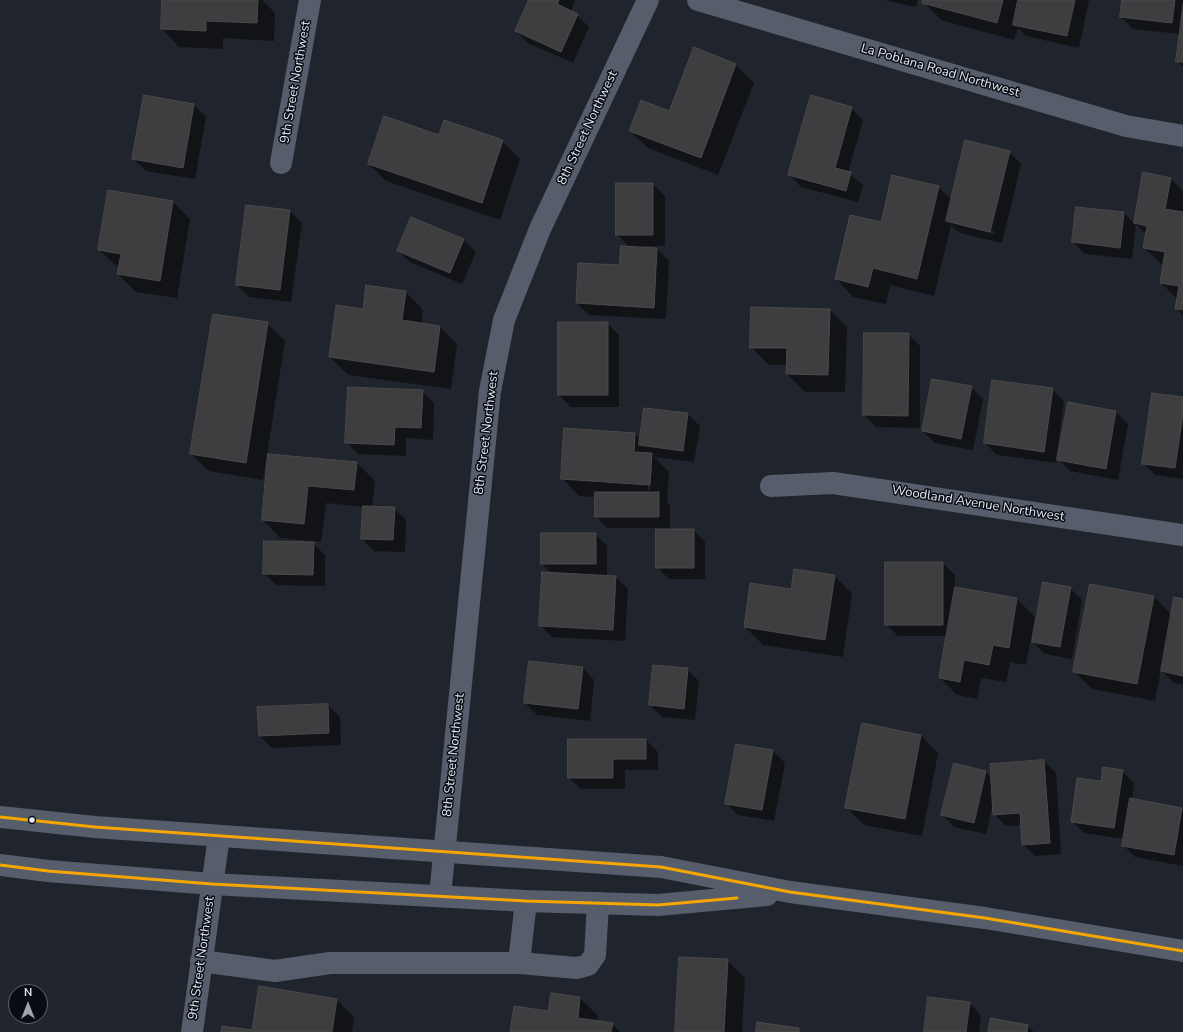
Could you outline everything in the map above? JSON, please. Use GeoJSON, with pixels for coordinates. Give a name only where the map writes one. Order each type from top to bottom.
{"type":"FeatureCollection","features":[{"type":"Feature","properties":{"kind":"main road"},"geometry":{"type":"LineString","coordinates":[[0,817],[77,825],[219,836],[661,867],[790,892],[970,916],[1183,951]]}},
{"type":"Feature","properties":{"kind":"main road"},"geometry":{"type":"LineString","coordinates":[[0,865],[48,871],[212,884],[526,901],[658,905],[790,892]]}},
{"type":"Feature","properties":{"kind":"street","name":"9th Street Northwest"},"geometry":{"type":"LineString","coordinates":[[281,163],[310,0]]}},
{"type":"Feature","properties":{"kind":"street","name":"8th Street Northwest"},"geometry":{"type":"LineString","coordinates":[[440,896],[490,391],[504,320],[540,229],[648,0]]}},
{"type":"Feature","properties":{"kind":"street","name":"La Poblana Road Northwest"},"geometry":{"type":"LineString","coordinates":[[698,0],[1126,126],[1183,136]]}},
{"type":"Feature","properties":{"kind":"street","name":"Woodland Avenue Northwest"},"geometry":{"type":"LineString","coordinates":[[772,486],[833,483],[1183,535]]}},
{"type":"Feature","properties":{"kind":"street","name":"9th Street Northwest"},"geometry":{"type":"LineString","coordinates":[[192,1032],[219,836]]}},
{"type":"Feature","properties":{"kind":"street"},"geometry":{"type":"LineString","coordinates":[[519,963],[526,901]]}},
{"type":"Feature","properties":{"kind":"street"},"geometry":{"type":"LineString","coordinates":[[201,961],[275,971],[330,963],[519,963],[577,968],[588,965],[595,955],[598,903]]}},
{"type":"Feature","properties":{"kind":"building"},"geometry":{"type":"Polygon","coordinates":[[[162,0],[258,0],[257,23],[206,21],[206,31],[161,29],[162,0]]]}},
{"type":"Feature","properties":{"kind":"building"},"geometry":{"type":"Polygon","coordinates":[[[529,0],[559,0],[557,4],[578,14],[561,52],[515,31],[529,0]]]}},
{"type":"Feature","properties":{"kind":"building"},"geometry":{"type":"Polygon","coordinates":[[[923,0],[1003,0],[997,23],[922,3],[923,0]]]}},
{"type":"Feature","properties":{"kind":"building"},"geometry":{"type":"Polygon","coordinates":[[[1018,0],[1075,0],[1067,36],[1013,25],[1018,0]]]}},
{"type":"Feature","properties":{"kind":"building"},"geometry":{"type":"Polygon","coordinates":[[[1122,0],[1175,0],[1172,23],[1120,17],[1122,0]]]}},
{"type":"Feature","properties":{"kind":"building"},"geometry":{"type":"Polygon","coordinates":[[[1183,5],[1183,62],[1176,62],[1183,5]]]}},
{"type":"Feature","properties":{"kind":"building"},"geometry":{"type":"Polygon","coordinates":[[[694,47],[736,64],[701,158],[629,131],[641,100],[669,111],[694,47]]]}},
{"type":"Feature","properties":{"kind":"building"},"geometry":{"type":"Polygon","coordinates":[[[144,95],[194,104],[183,168],[132,159],[144,95]]]}},
{"type":"Feature","properties":{"kind":"building"},"geometry":{"type":"Polygon","coordinates":[[[811,95],[852,107],[835,168],[851,172],[846,191],[788,175],[811,95]]]}},
{"type":"Feature","properties":{"kind":"building"},"geometry":{"type":"Polygon","coordinates":[[[384,116],[439,135],[444,120],[503,140],[482,203],[368,164],[384,116]]]}},
{"type":"Feature","properties":{"kind":"building"},"geometry":{"type":"Polygon","coordinates":[[[965,140],[1010,151],[990,232],[946,221],[965,140]]]}},
{"type":"Feature","properties":{"kind":"building"},"geometry":{"type":"Polygon","coordinates":[[[1143,172],[1171,178],[1165,209],[1183,212],[1183,310],[1175,309],[1179,286],[1160,283],[1165,252],[1143,248],[1147,226],[1134,223],[1143,172]]]}},
{"type":"Feature","properties":{"kind":"building"},"geometry":{"type":"Polygon","coordinates":[[[892,175],[939,186],[917,279],[873,268],[868,287],[835,279],[850,215],[881,222],[892,175]]]}},
{"type":"Feature","properties":{"kind":"building"},"geometry":{"type":"Polygon","coordinates":[[[616,183],[653,183],[653,235],[616,235],[616,183]]]}},
{"type":"Feature","properties":{"kind":"building"},"geometry":{"type":"Polygon","coordinates":[[[108,190],[173,201],[160,281],[117,274],[121,254],[98,250],[108,190]]]}},
{"type":"Feature","properties":{"kind":"building"},"geometry":{"type":"Polygon","coordinates":[[[246,205],[290,210],[280,290],[236,285],[246,205]]]}},
{"type":"Feature","properties":{"kind":"building"},"geometry":{"type":"Polygon","coordinates":[[[1076,207],[1124,212],[1120,248],[1072,242],[1076,207]]]}},
{"type":"Feature","properties":{"kind":"building"},"geometry":{"type":"Polygon","coordinates":[[[411,217],[464,239],[450,273],[397,251],[411,217]]]}},
{"type":"Feature","properties":{"kind":"building"},"geometry":{"type":"Polygon","coordinates":[[[621,246],[657,248],[654,308],[576,303],[578,263],[619,265],[621,246]]]}},
{"type":"Feature","properties":{"kind":"building"},"geometry":{"type":"Polygon","coordinates":[[[366,285],[406,291],[402,320],[440,326],[434,372],[329,357],[336,305],[363,309],[366,285]]]}},
{"type":"Feature","properties":{"kind":"building"},"geometry":{"type":"Polygon","coordinates":[[[751,307],[830,309],[828,375],[786,374],[787,348],[750,348],[751,307]]]}},
{"type":"Feature","properties":{"kind":"building"},"geometry":{"type":"Polygon","coordinates":[[[213,314],[268,322],[246,463],[190,454],[213,314]]]}},
{"type":"Feature","properties":{"kind":"building"},"geometry":{"type":"Polygon","coordinates":[[[558,322],[608,322],[608,395],[558,395],[558,322]]]}},
{"type":"Feature","properties":{"kind":"building"},"geometry":{"type":"Polygon","coordinates":[[[864,333],[909,333],[908,416],[863,415],[864,333]]]}},
{"type":"Feature","properties":{"kind":"building"},"geometry":{"type":"Polygon","coordinates":[[[932,379],[972,386],[961,439],[922,431],[932,379]]]}},
{"type":"Feature","properties":{"kind":"building"},"geometry":{"type":"Polygon","coordinates":[[[992,380],[1053,388],[1044,452],[984,443],[992,380]]]}},
{"type":"Feature","properties":{"kind":"building"},"geometry":{"type":"Polygon","coordinates":[[[348,387],[423,390],[421,428],[395,427],[394,445],[345,443],[348,387]]]}},
{"type":"Feature","properties":{"kind":"building"},"geometry":{"type":"Polygon","coordinates":[[[1152,393],[1183,397],[1183,413],[1175,468],[1142,464],[1152,393]]]}},
{"type":"Feature","properties":{"kind":"building"},"geometry":{"type":"Polygon","coordinates":[[[1068,402],[1116,411],[1106,469],[1057,460],[1068,402]]]}},
{"type":"Feature","properties":{"kind":"building"},"geometry":{"type":"Polygon","coordinates":[[[644,408],[688,413],[683,451],[639,445],[644,408]]]}},
{"type":"Feature","properties":{"kind":"building"},"geometry":{"type":"Polygon","coordinates":[[[564,428],[635,433],[634,452],[652,453],[650,485],[561,479],[564,428]]]}},
{"type":"Feature","properties":{"kind":"building"},"geometry":{"type":"Polygon","coordinates":[[[268,454],[357,462],[354,490],[308,486],[304,524],[262,520],[268,454]]]}},
{"type":"Feature","properties":{"kind":"building"},"geometry":{"type":"Polygon","coordinates":[[[595,492],[659,492],[659,517],[595,517],[595,492]]]}},
{"type":"Feature","properties":{"kind":"building"},"geometry":{"type":"Polygon","coordinates":[[[363,506],[395,507],[393,540],[361,539],[363,506]]]}},
{"type":"Feature","properties":{"kind":"building"},"geometry":{"type":"Polygon","coordinates":[[[656,529],[694,529],[694,568],[656,568],[656,529]]]}},
{"type":"Feature","properties":{"kind":"building"},"geometry":{"type":"Polygon","coordinates":[[[541,533],[596,533],[596,564],[541,564],[541,533]]]}},
{"type":"Feature","properties":{"kind":"building"},"geometry":{"type":"Polygon","coordinates":[[[264,541],[314,542],[313,575],[263,574],[264,541]]]}},
{"type":"Feature","properties":{"kind":"building"},"geometry":{"type":"Polygon","coordinates":[[[885,562],[943,562],[943,625],[885,625],[885,562]]]}},
{"type":"Feature","properties":{"kind":"building"},"geometry":{"type":"Polygon","coordinates":[[[794,569],[835,575],[825,640],[744,627],[750,583],[791,589],[794,569]]]}},
{"type":"Feature","properties":{"kind":"building"},"geometry":{"type":"Polygon","coordinates":[[[542,572],[616,576],[613,630],[539,626],[542,572]]]}},
{"type":"Feature","properties":{"kind":"building"},"geometry":{"type":"Polygon","coordinates":[[[1043,582],[1071,587],[1060,647],[1032,642],[1043,582]]]}},
{"type":"Feature","properties":{"kind":"building"},"geometry":{"type":"Polygon","coordinates":[[[1090,584],[1154,596],[1137,684],[1073,672],[1090,584]]]}},
{"type":"Feature","properties":{"kind":"building"},"geometry":{"type":"Polygon","coordinates":[[[955,587],[1017,598],[1009,648],[993,645],[989,665],[964,660],[960,682],[939,678],[955,587]]]}},
{"type":"Feature","properties":{"kind":"building"},"geometry":{"type":"Polygon","coordinates":[[[1174,597],[1183,599],[1183,676],[1161,671],[1174,597]]]}},
{"type":"Feature","properties":{"kind":"building"},"geometry":{"type":"Polygon","coordinates":[[[529,661],[583,667],[578,709],[524,703],[529,661]]]}},
{"type":"Feature","properties":{"kind":"building"},"geometry":{"type":"Polygon","coordinates":[[[653,665],[688,668],[684,709],[649,705],[653,665]]]}},
{"type":"Feature","properties":{"kind":"building"},"geometry":{"type":"Polygon","coordinates":[[[328,704],[329,733],[259,736],[257,707],[328,704]]]}},
{"type":"Feature","properties":{"kind":"building"},"geometry":{"type":"Polygon","coordinates":[[[862,723],[921,735],[905,819],[845,808],[862,723]]]}},
{"type":"Feature","properties":{"kind":"building"},"geometry":{"type":"Polygon","coordinates":[[[568,739],[646,739],[646,759],[613,759],[613,778],[568,778],[568,739]]]}},
{"type":"Feature","properties":{"kind":"building"},"geometry":{"type":"Polygon","coordinates":[[[736,744],[773,750],[762,810],[725,804],[736,744]]]}},
{"type":"Feature","properties":{"kind":"building"},"geometry":{"type":"Polygon","coordinates":[[[1044,760],[1050,843],[1022,845],[1020,813],[993,815],[990,764],[1044,760]]]}},
{"type":"Feature","properties":{"kind":"building"},"geometry":{"type":"Polygon","coordinates":[[[954,763],[986,771],[974,823],[941,815],[954,763]]]}},
{"type":"Feature","properties":{"kind":"building"},"geometry":{"type":"Polygon","coordinates":[[[1103,767],[1123,770],[1114,828],[1071,822],[1077,778],[1101,781],[1103,767]]]}},
{"type":"Feature","properties":{"kind":"building"},"geometry":{"type":"Polygon","coordinates":[[[1130,798],[1182,808],[1174,855],[1122,846],[1130,798]]]}},
{"type":"Feature","properties":{"kind":"building"},"geometry":{"type":"Polygon","coordinates":[[[679,957],[728,959],[724,1032],[675,1032],[679,957]]]}},
{"type":"Feature","properties":{"kind":"building"},"geometry":{"type":"Polygon","coordinates":[[[259,986],[337,999],[332,1032],[221,1032],[222,1026],[252,1030],[259,986]]]}},
{"type":"Feature","properties":{"kind":"building"},"geometry":{"type":"Polygon","coordinates":[[[551,993],[580,997],[578,1018],[613,1023],[611,1032],[510,1032],[514,1006],[548,1011],[551,993]]]}},
{"type":"Feature","properties":{"kind":"building"},"geometry":{"type":"Polygon","coordinates":[[[928,997],[970,1002],[966,1032],[924,1032],[928,997]]]}},
{"type":"Feature","properties":{"kind":"building"},"geometry":{"type":"Polygon","coordinates":[[[991,1018],[1028,1025],[1027,1032],[988,1032],[991,1018]]]}},
{"type":"Feature","properties":{"kind":"building"},"geometry":{"type":"Polygon","coordinates":[[[757,1022],[799,1028],[799,1032],[756,1032],[757,1022]]]}},
{"type":"Feature","properties":{"kind":"transit line"},"geometry":{"type":"LineString","coordinates":[[0,817],[95,827],[661,867],[790,892],[985,918],[1183,951]]}},
{"type":"Feature","properties":{"kind":"transit line"},"geometry":{"type":"LineString","coordinates":[[0,865],[48,871],[212,884],[526,901],[658,905],[737,898]]}}]}
